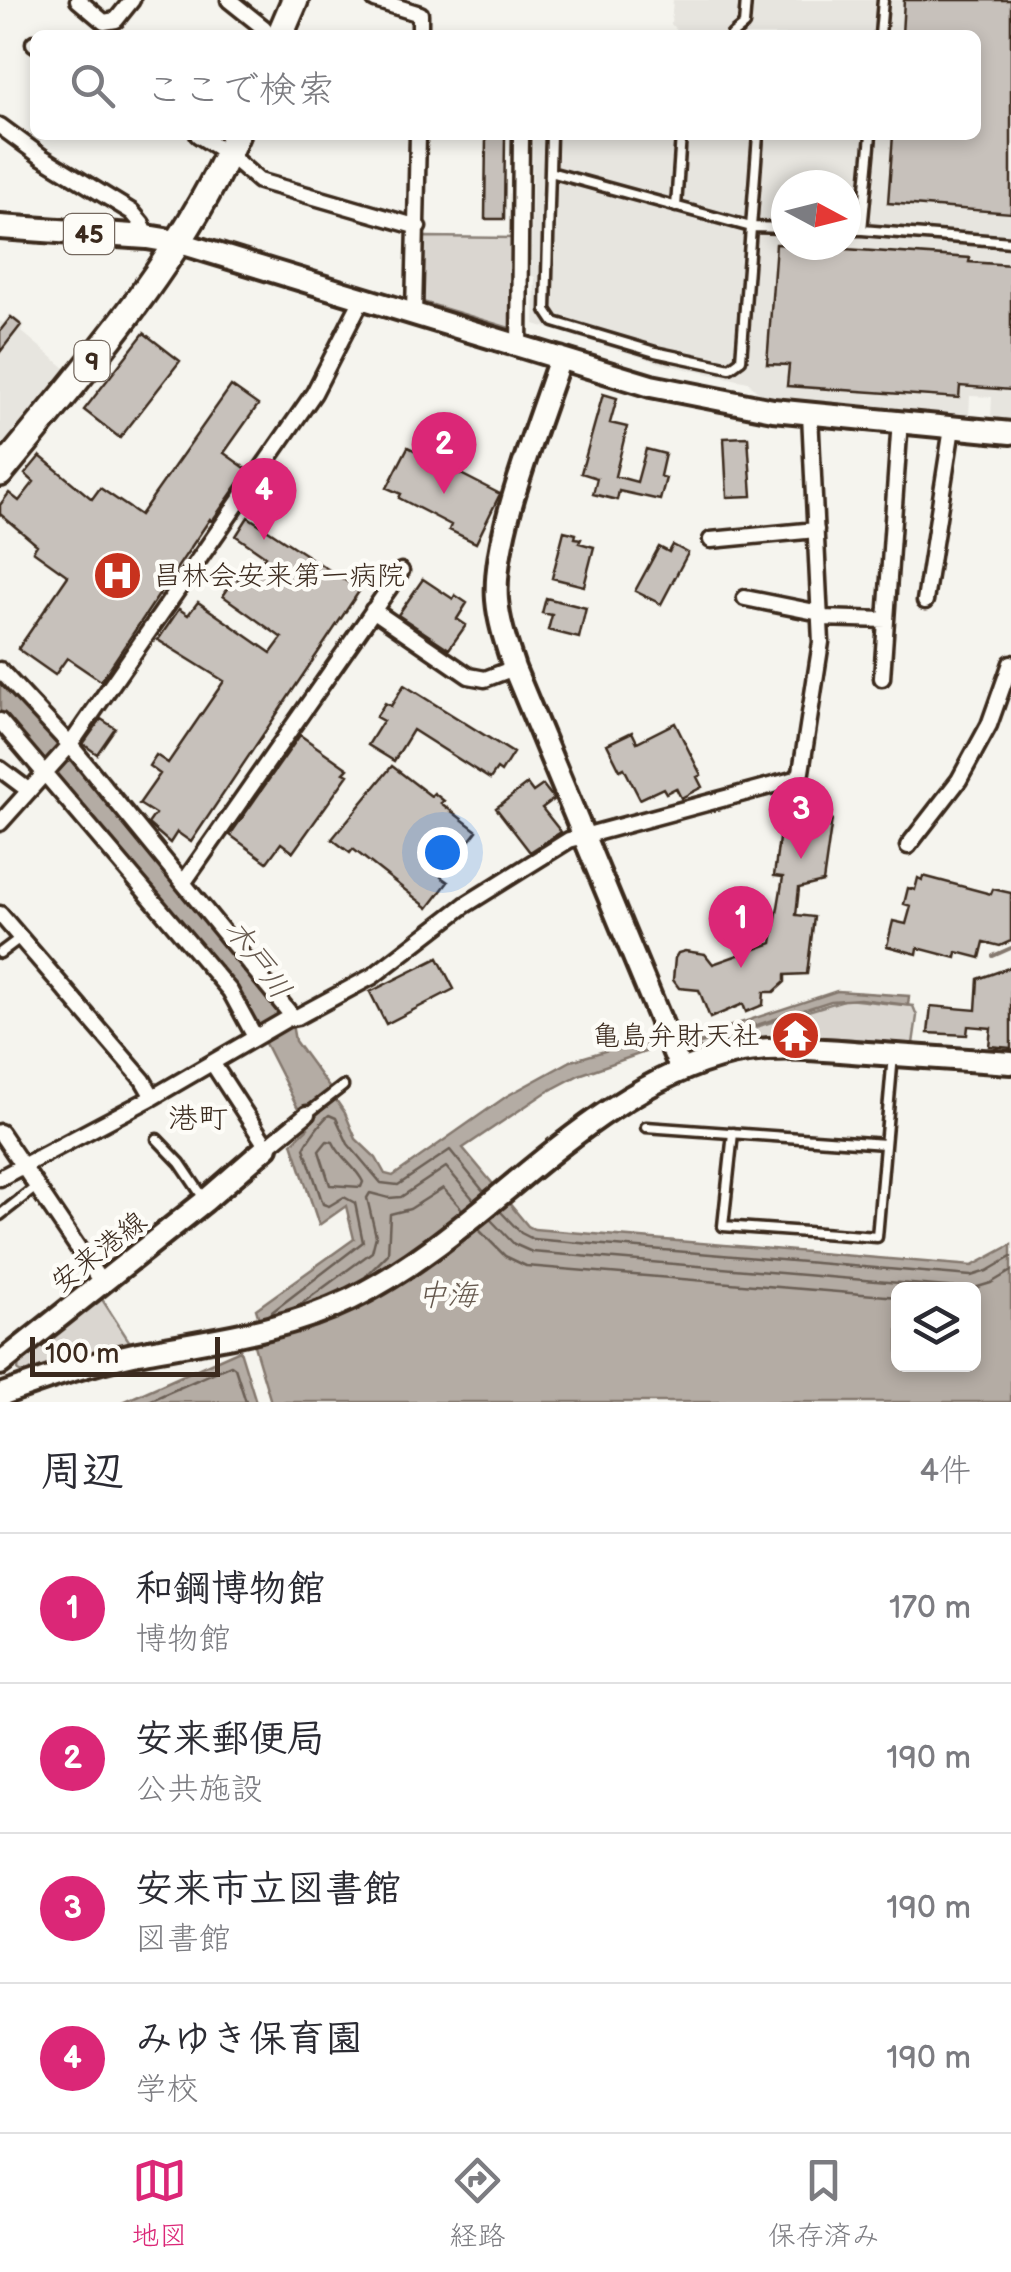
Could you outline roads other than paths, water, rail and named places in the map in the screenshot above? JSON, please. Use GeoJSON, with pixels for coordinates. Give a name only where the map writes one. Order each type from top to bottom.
{"type":"FeatureCollection","features":[{"type":"Feature","properties":{"kind":"highway"},"geometry":{"type":"LineString","coordinates":[[273,30],[295,0]]}},
{"type":"Feature","properties":{"kind":"highway","name":"9"},"geometry":{"type":"LineString","coordinates":[[2,465],[86,370],[177,242],[232,144]]}},
{"type":"Feature","properties":{"kind":"main road","name":"45"},"geometry":{"type":"LineString","coordinates":[[0,226],[177,242]]}},
{"type":"Feature","properties":{"kind":"street"},"geometry":{"type":"LineString","coordinates":[[78,0],[104,22],[116,20],[132,0]]}},
{"type":"Feature","properties":{"kind":"street"},"geometry":{"type":"LineString","coordinates":[[229,0],[269,30]]}},
{"type":"Feature","properties":{"kind":"street"},"geometry":{"type":"LineString","coordinates":[[386,2],[420,14],[420,30]]}},
{"type":"Feature","properties":{"kind":"street"},"geometry":{"type":"LineString","coordinates":[[0,126],[42,157],[132,212],[147,237]]}},
{"type":"Feature","properties":{"kind":"street"},"geometry":{"type":"LineString","coordinates":[[414,314],[418,140]]}},
{"type":"Feature","properties":{"kind":"street"},"geometry":{"type":"LineString","coordinates":[[518,346],[521,140]]}},
{"type":"Feature","properties":{"kind":"street"},"geometry":{"type":"LineString","coordinates":[[232,144],[259,181],[418,227]]}},
{"type":"Feature","properties":{"kind":"street"},"geometry":{"type":"LineString","coordinates":[[177,242],[651,386],[738,406],[1011,433]]}},
{"type":"Feature","properties":{"kind":"street"},"geometry":{"type":"LineString","coordinates":[[0,824],[68,746],[314,393],[362,299]]}},
{"type":"Feature","properties":{"kind":"street"},"geometry":{"type":"LineString","coordinates":[[560,358],[506,528],[498,574],[500,616],[514,668],[681,1070]]}},
{"type":"Feature","properties":{"kind":"street"},"geometry":{"type":"LineString","coordinates":[[0,1178],[373,976],[466,904],[582,834],[796,779],[801,772],[821,642],[810,414]]}},
{"type":"Feature","properties":{"kind":"street"},"geometry":{"type":"LineString","coordinates":[[925,602],[952,428]]}},
{"type":"Feature","properties":{"kind":"street"},"geometry":{"type":"LineString","coordinates":[[882,678],[900,434]]}},
{"type":"Feature","properties":{"kind":"street"},"geometry":{"type":"LineString","coordinates":[[711,540],[816,530]]}},
{"type":"Feature","properties":{"kind":"street"},"geometry":{"type":"LineString","coordinates":[[184,882],[401,571]]}},
{"type":"Feature","properties":{"kind":"street"},"geometry":{"type":"LineString","coordinates":[[746,598],[821,616],[886,620]]}},
{"type":"Feature","properties":{"kind":"street"},"geometry":{"type":"LineString","coordinates":[[374,610],[469,676],[485,679],[514,668]]}},
{"type":"Feature","properties":{"kind":"street"},"geometry":{"type":"LineString","coordinates":[[908,846],[958,780],[990,725],[1011,663]]}},
{"type":"Feature","properties":{"kind":"street"},"geometry":{"type":"LineString","coordinates":[[0,670],[184,882],[290,1018]]}},
{"type":"Feature","properties":{"kind":"street"},"geometry":{"type":"LineString","coordinates":[[0,721],[46,770],[230,991],[256,1036]]}},
{"type":"Feature","properties":{"kind":"street"},"geometry":{"type":"LineString","coordinates":[[0,769],[28,790]]}},
{"type":"Feature","properties":{"kind":"street"},"geometry":{"type":"LineString","coordinates":[[0,914],[154,1097]]}},
{"type":"Feature","properties":{"kind":"street"},"geometry":{"type":"LineString","coordinates":[[9,1392],[137,1354],[275,1328],[348,1301],[413,1264],[630,1096],[681,1070],[733,1054],[790,1047],[1011,1064]]}},
{"type":"Feature","properties":{"kind":"street"},"geometry":{"type":"LineString","coordinates":[[213,1064],[267,1147],[307,1114]]}},
{"type":"Feature","properties":{"kind":"street"},"geometry":{"type":"LineString","coordinates":[[0,1132],[101,1282]]}},
{"type":"Feature","properties":{"kind":"street","name":"安来港線"},"geometry":{"type":"LineString","coordinates":[[9,1392],[0,1364],[267,1147]]}},
{"type":"Feature","properties":{"kind":"lane"},"geometry":{"type":"LineString","coordinates":[[738,30],[744,25],[746,0]]}},
{"type":"Feature","properties":{"kind":"lane"},"geometry":{"type":"LineString","coordinates":[[880,30],[883,0]]}},
{"type":"Feature","properties":{"kind":"lane"},"geometry":{"type":"LineString","coordinates":[[551,140],[546,310],[554,322],[654,352],[730,368],[741,360],[758,140]]}},
{"type":"Feature","properties":{"kind":"lane"},"geometry":{"type":"LineString","coordinates":[[676,208],[682,140]]}},
{"type":"Feature","properties":{"kind":"lane"},"geometry":{"type":"LineString","coordinates":[[871,140],[862,230],[1011,242]]}},
{"type":"Feature","properties":{"kind":"lane"},"geometry":{"type":"LineString","coordinates":[[550,172],[751,227],[771,228]]}},
{"type":"Feature","properties":{"kind":"lane"},"geometry":{"type":"LineString","coordinates":[[0,953],[20,938]]}},
{"type":"Feature","properties":{"kind":"lane"},"geometry":{"type":"LineString","coordinates":[[732,1134],[724,1226],[878,1237],[893,1055]]}},
{"type":"Feature","properties":{"kind":"lane"},"geometry":{"type":"LineString","coordinates":[[307,1114],[340,1088]]}},
{"type":"Feature","properties":{"kind":"lane"},"geometry":{"type":"LineString","coordinates":[[646,1127],[886,1144]]}},
{"type":"Feature","properties":{"kind":"lane"},"geometry":{"type":"LineString","coordinates":[[157,1139],[180,1163],[205,1201]]}},
{"type":"Feature","properties":{"kind":"lane"},"geometry":{"type":"LineString","coordinates":[[0,1214],[36,1186]]}},
{"type":"Feature","properties":{"kind":"water"},"geometry":{"type":"Polygon","coordinates":[[[0,681],[117,810],[292,1024],[295,1041],[331,1090],[301,1114],[243,1000],[0,711],[0,681]]]}},
{"type":"Feature","properties":{"kind":"water"},"geometry":{"type":"Polygon","coordinates":[[[837,991],[909,996],[908,1005],[860,999],[831,1001],[695,1045],[692,1036],[837,991]]]}},
{"type":"Feature","properties":{"kind":"water","name":"中海"},"geometry":{"type":"Polygon","coordinates":[[[645,1039],[648,1051],[579,1075],[463,1148],[534,1229],[972,1266],[1011,1245],[1011,1402],[271,1402],[247,1322],[259,1319],[256,1309],[354,1239],[346,1206],[319,1225],[292,1143],[308,1128],[304,1121],[334,1097],[356,1139],[376,1158],[385,1174],[393,1176],[507,1096],[571,1061],[645,1039]]]}},
{"type":"Feature","properties":{"kind":"water"},"geometry":{"type":"Polygon","coordinates":[[[240,1350],[256,1402],[123,1402],[240,1350]]]}},
{"type":"Feature","properties":{"kind":"waterway"},"geometry":{"type":"LineString","coordinates":[[993,956],[1011,948]]}},
{"type":"Feature","properties":{"kind":"place","name":"安来郵便局"},"geometry":{"type":"Point","coordinates":[444,494]}},
{"type":"Feature","properties":{"kind":"place","name":"みゆき保育園"},"geometry":{"type":"Point","coordinates":[264,540]}},
{"type":"Feature","properties":{"kind":"place","name":"昌林会安来第一病院"},"geometry":{"type":"Point","coordinates":[118,575]}},
{"type":"Feature","properties":{"kind":"place","name":"安来市立図書館"},"geometry":{"type":"Point","coordinates":[801,859]}},
{"type":"Feature","properties":{"kind":"place","name":"和鋼博物館"},"geometry":{"type":"Point","coordinates":[741,968]}},
{"type":"Feature","properties":{"kind":"place","name":"亀島弁財天社"},"geometry":{"type":"Point","coordinates":[795,1035]}},
{"type":"Feature","properties":{"kind":"district","name":"港町"},"geometry":{"type":"Point","coordinates":[198,1118]}},
{"type":"Feature","properties":{"kind":"water label","name":"木戸川"},"geometry":{"type":"Point","coordinates":[258,959]}}]}
